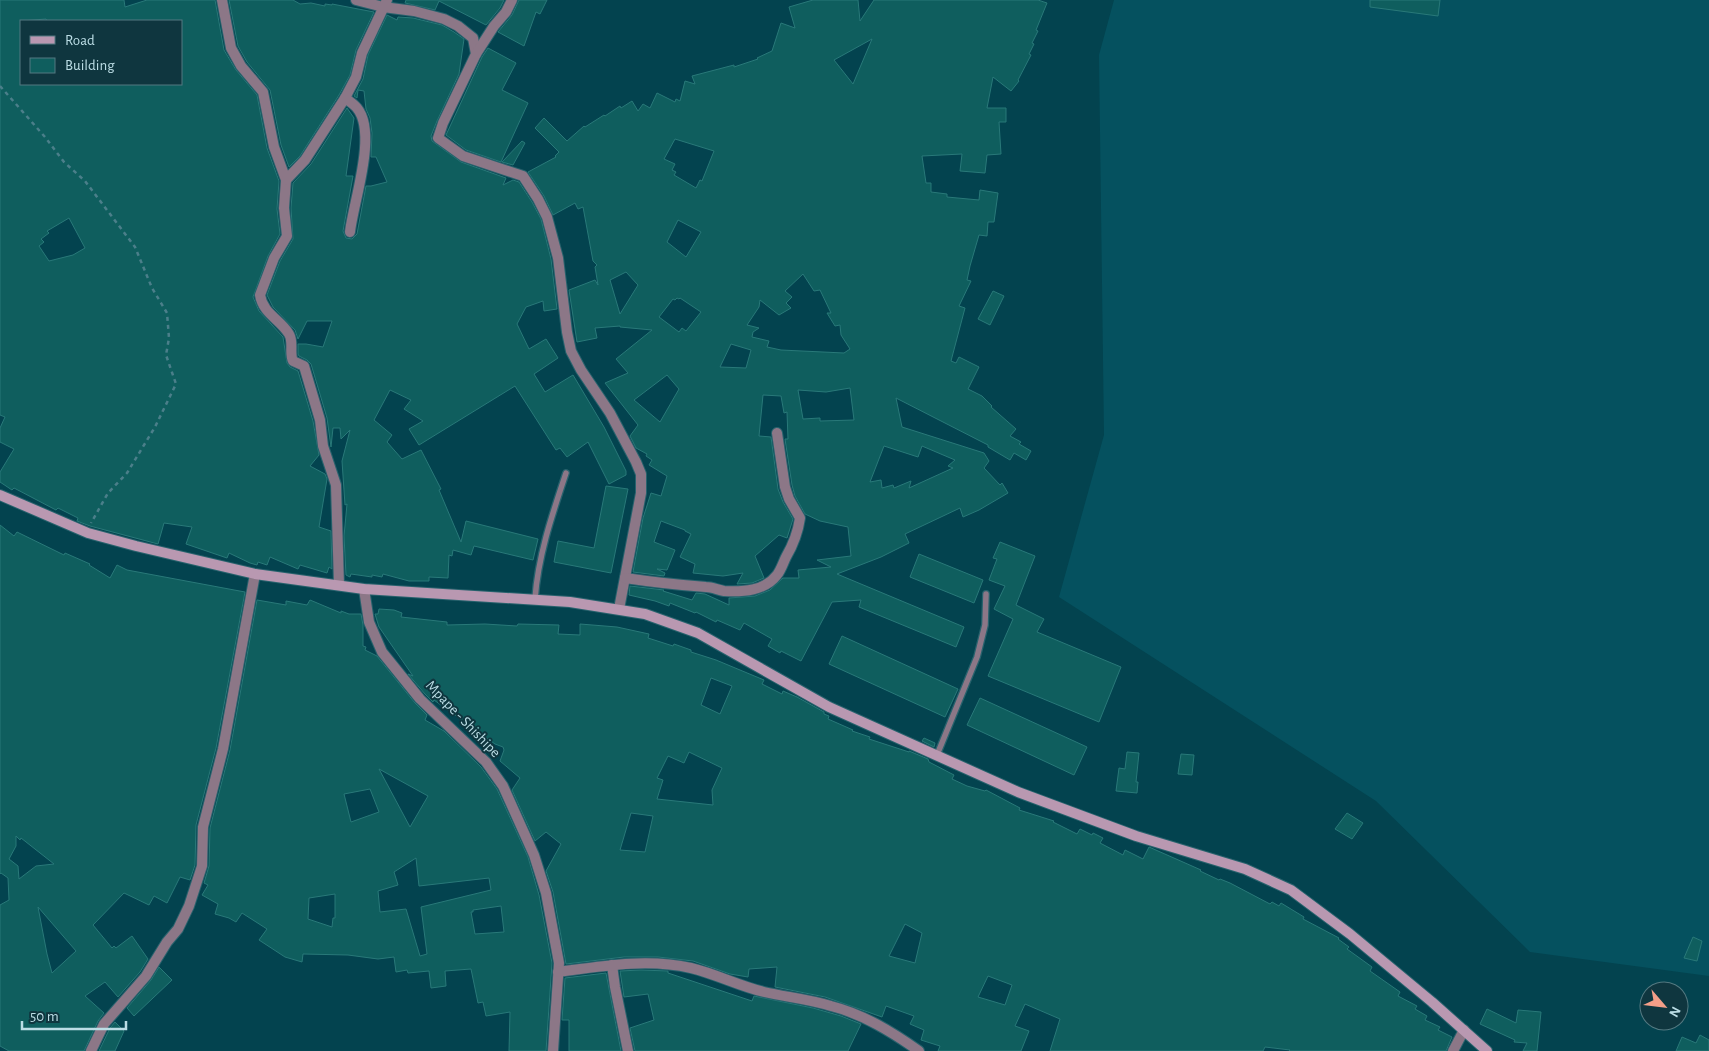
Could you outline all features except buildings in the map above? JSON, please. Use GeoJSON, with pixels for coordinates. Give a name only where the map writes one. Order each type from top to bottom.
{"type":"FeatureCollection","features":[{"type":"Feature","properties":{"kind":"street"},"geometry":{"type":"LineString","coordinates":[[222,0],[231,48],[241,66],[263,92],[274,147],[286,180],[284,213],[287,236],[274,258],[260,295],[269,314],[290,336],[291,357],[293,362],[304,366],[320,420],[323,446],[336,485],[339,585]]}},
{"type":"Feature","properties":{"kind":"street"},"geometry":{"type":"LineString","coordinates":[[356,0],[385,3],[444,19],[458,26],[473,38],[476,54]]}},
{"type":"Feature","properties":{"kind":"street"},"geometry":{"type":"LineString","coordinates":[[512,0],[506,12],[494,26],[476,54],[443,123],[438,138],[462,156],[523,176],[547,217],[558,258],[571,351],[581,370],[610,413],[641,474],[641,493],[619,609]]}},
{"type":"Feature","properties":{"kind":"street"},"geometry":{"type":"LineString","coordinates":[[286,180],[305,160],[345,98],[356,77],[362,53],[385,3]]}},
{"type":"Feature","properties":{"kind":"street"},"geometry":{"type":"LineString","coordinates":[[345,98],[358,108],[364,130],[362,175],[350,232]]}},
{"type":"Feature","properties":{"kind":"street"},"geometry":{"type":"LineString","coordinates":[[625,578],[661,584],[709,587],[723,591],[741,591],[754,590],[767,584],[777,575],[791,549],[800,518],[789,499],[785,487],[777,434]]}},
{"type":"Feature","properties":{"kind":"street"},"geometry":{"type":"LineString","coordinates":[[0,495],[88,533],[255,574],[364,589],[450,596],[535,599],[619,609],[645,614],[698,632],[829,707],[1018,792],[1136,836],[1245,869],[1291,890],[1350,934],[1487,1051]]}},
{"type":"Feature","properties":{"kind":"street"},"geometry":{"type":"LineString","coordinates":[[91,1051],[104,1024],[146,976],[183,920],[189,906],[202,866],[204,826],[223,749],[255,574]]}},
{"type":"Feature","properties":{"kind":"street","name":"Mpape - Shishipe"},"geometry":{"type":"LineString","coordinates":[[364,589],[369,622],[382,652],[420,699],[486,762],[503,786],[534,855],[553,927],[559,963],[553,1051]]}},
{"type":"Feature","properties":{"kind":"street"},"geometry":{"type":"LineString","coordinates":[[558,972],[612,965],[662,964],[692,968],[750,989],[832,1006],[857,1014],[889,1031],[919,1051]]}},
{"type":"Feature","properties":{"kind":"street"},"geometry":{"type":"LineString","coordinates":[[612,965],[628,1051]]}},
{"type":"Feature","properties":{"kind":"street"},"geometry":{"type":"LineString","coordinates":[[1453,1051],[1464,1030]]}},
{"type":"Feature","properties":{"kind":"lane"},"geometry":{"type":"LineString","coordinates":[[535,599],[537,574],[550,521],[566,473]]}},
{"type":"Feature","properties":{"kind":"lane"},"geometry":{"type":"LineString","coordinates":[[937,755],[977,657],[986,625],[986,594]]}},
{"type":"Feature","properties":{"kind":"path"},"geometry":{"type":"LineString","coordinates":[[0,86],[64,162],[85,181],[131,241],[152,288],[167,313],[168,338],[166,355],[176,384],[155,427],[128,473],[108,493],[88,533]]}},
{"type":"Feature","properties":{"kind":"shaded area"},"geometry":{"type":"Polygon","coordinates":[[[1114,0],[1709,0],[1709,976],[1530,952],[1376,801],[1059,597],[1104,435],[1099,55],[1114,0]]]}}]}
